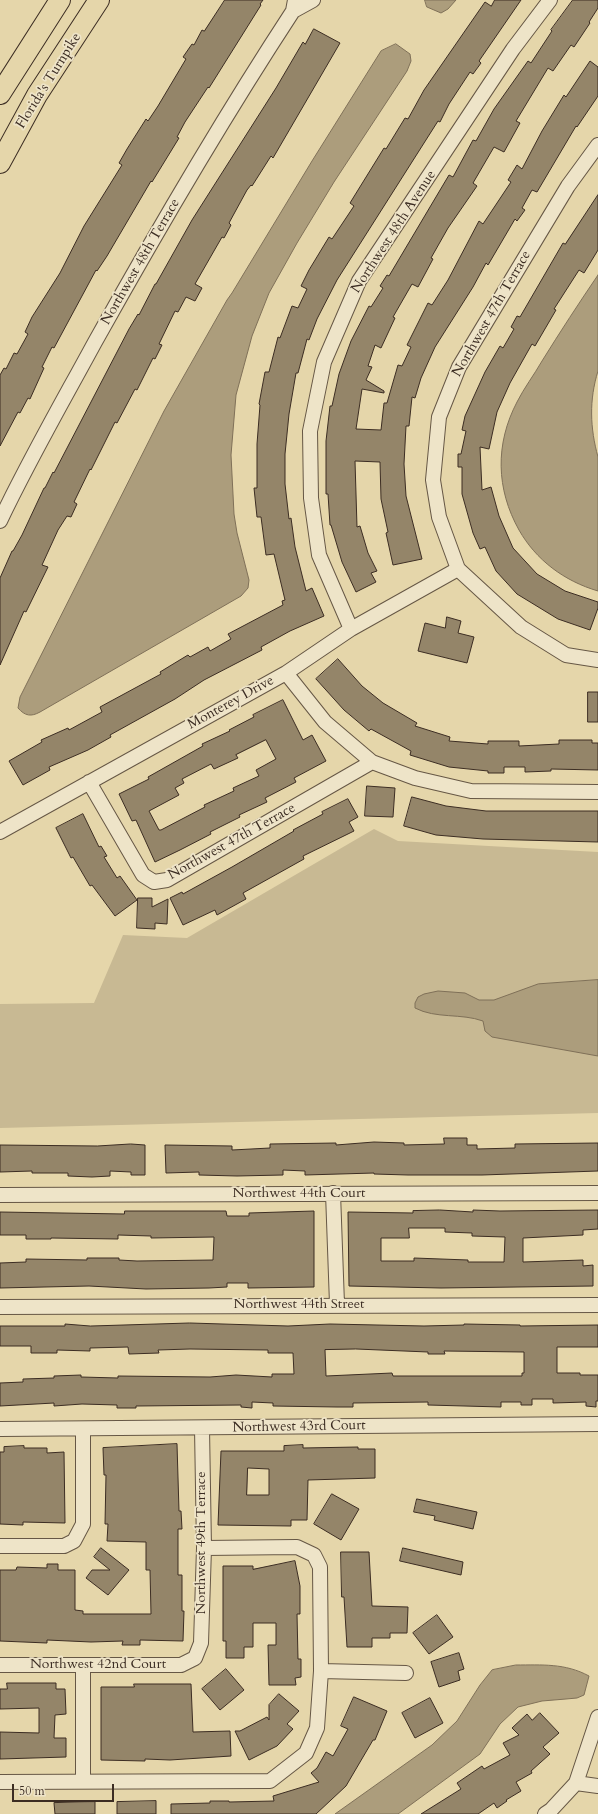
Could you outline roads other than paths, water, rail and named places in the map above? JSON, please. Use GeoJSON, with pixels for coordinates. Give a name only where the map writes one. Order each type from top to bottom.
{"type":"FeatureCollection","features":[{"type":"Feature","properties":{"kind":"highway"},"geometry":{"type":"LineString","coordinates":[[0,94],[60,0]]}},
{"type":"Feature","properties":{"kind":"highway","name":"Florida's Turnpike"},"geometry":{"type":"LineString","coordinates":[[0,162],[37,95],[99,0]]}},
{"type":"Feature","properties":{"kind":"street","name":"Northwest 48th Terrace"},"geometry":{"type":"LineString","coordinates":[[0,521],[24,472],[131,277],[238,96],[294,5],[312,0]]}},
{"type":"Feature","properties":{"kind":"street","name":"Northwest 48th Avenue"},"geometry":{"type":"LineString","coordinates":[[351,629],[319,555],[311,498],[310,431],[324,362],[359,281],[514,50],[550,0]]}},
{"type":"Feature","properties":{"kind":"street","name":"Northwest 47th Terrace"},"geometry":{"type":"LineString","coordinates":[[458,569],[439,517],[434,480],[439,417],[459,367],[568,186],[598,145]]}},
{"type":"Feature","properties":{"kind":"street","name":"Monterey Drive"},"geometry":{"type":"LineString","coordinates":[[0,832],[286,673],[351,629],[458,569]]}},
{"type":"Feature","properties":{"kind":"street"},"geometry":{"type":"LineString","coordinates":[[458,569],[521,627],[566,655],[598,660]]}},
{"type":"Feature","properties":{"kind":"street"},"geometry":{"type":"LineString","coordinates":[[286,673],[324,722],[372,762],[414,778],[471,791],[598,792]]}},
{"type":"Feature","properties":{"kind":"street","name":"Northwest 47th Terrace"},"geometry":{"type":"LineString","coordinates":[[89,782],[143,875],[154,882],[167,880],[372,762]]}},
{"type":"Feature","properties":{"kind":"street"},"geometry":{"type":"LineString","coordinates":[[333,1193],[337,1304]]}},
{"type":"Feature","properties":{"kind":"street","name":"Northwest 44th Court"},"geometry":{"type":"LineString","coordinates":[[0,1195],[598,1193]]}},
{"type":"Feature","properties":{"kind":"street","name":"Northwest 44th Street"},"geometry":{"type":"LineString","coordinates":[[0,1307],[337,1304],[598,1305]]}},
{"type":"Feature","properties":{"kind":"street","name":"Northwest 43rd Court"},"geometry":{"type":"LineString","coordinates":[[0,1429],[598,1424]]}},
{"type":"Feature","properties":{"kind":"street"},"geometry":{"type":"LineString","coordinates":[[0,1546],[64,1546],[74,1541],[83,1524],[83,1428]]}},
{"type":"Feature","properties":{"kind":"street","name":"Northwest 49th Terrace"},"geometry":{"type":"LineString","coordinates":[[195,1658],[201,1643],[204,1548],[202,1428]]}},
{"type":"Feature","properties":{"kind":"street"},"geometry":{"type":"LineString","coordinates":[[0,1782],[270,1781],[306,1753],[317,1728],[321,1671],[320,1567],[314,1555],[297,1547],[204,1548]]}},
{"type":"Feature","properties":{"kind":"street","name":"Northwest 42nd Court"},"geometry":{"type":"LineString","coordinates":[[0,1665],[181,1665],[195,1658]]}},
{"type":"Feature","properties":{"kind":"street"},"geometry":{"type":"LineString","coordinates":[[83,1665],[83,1781]]}},
{"type":"Feature","properties":{"kind":"street"},"geometry":{"type":"LineString","coordinates":[[321,1671],[406,1673]]}},
{"type":"Feature","properties":{"kind":"street"},"geometry":{"type":"LineString","coordinates":[[545,1814],[551,1810],[576,1782],[598,1717]]}},
{"type":"Feature","properties":{"kind":"street"},"geometry":{"type":"LineString","coordinates":[[576,1782],[598,1786]]}}]}
